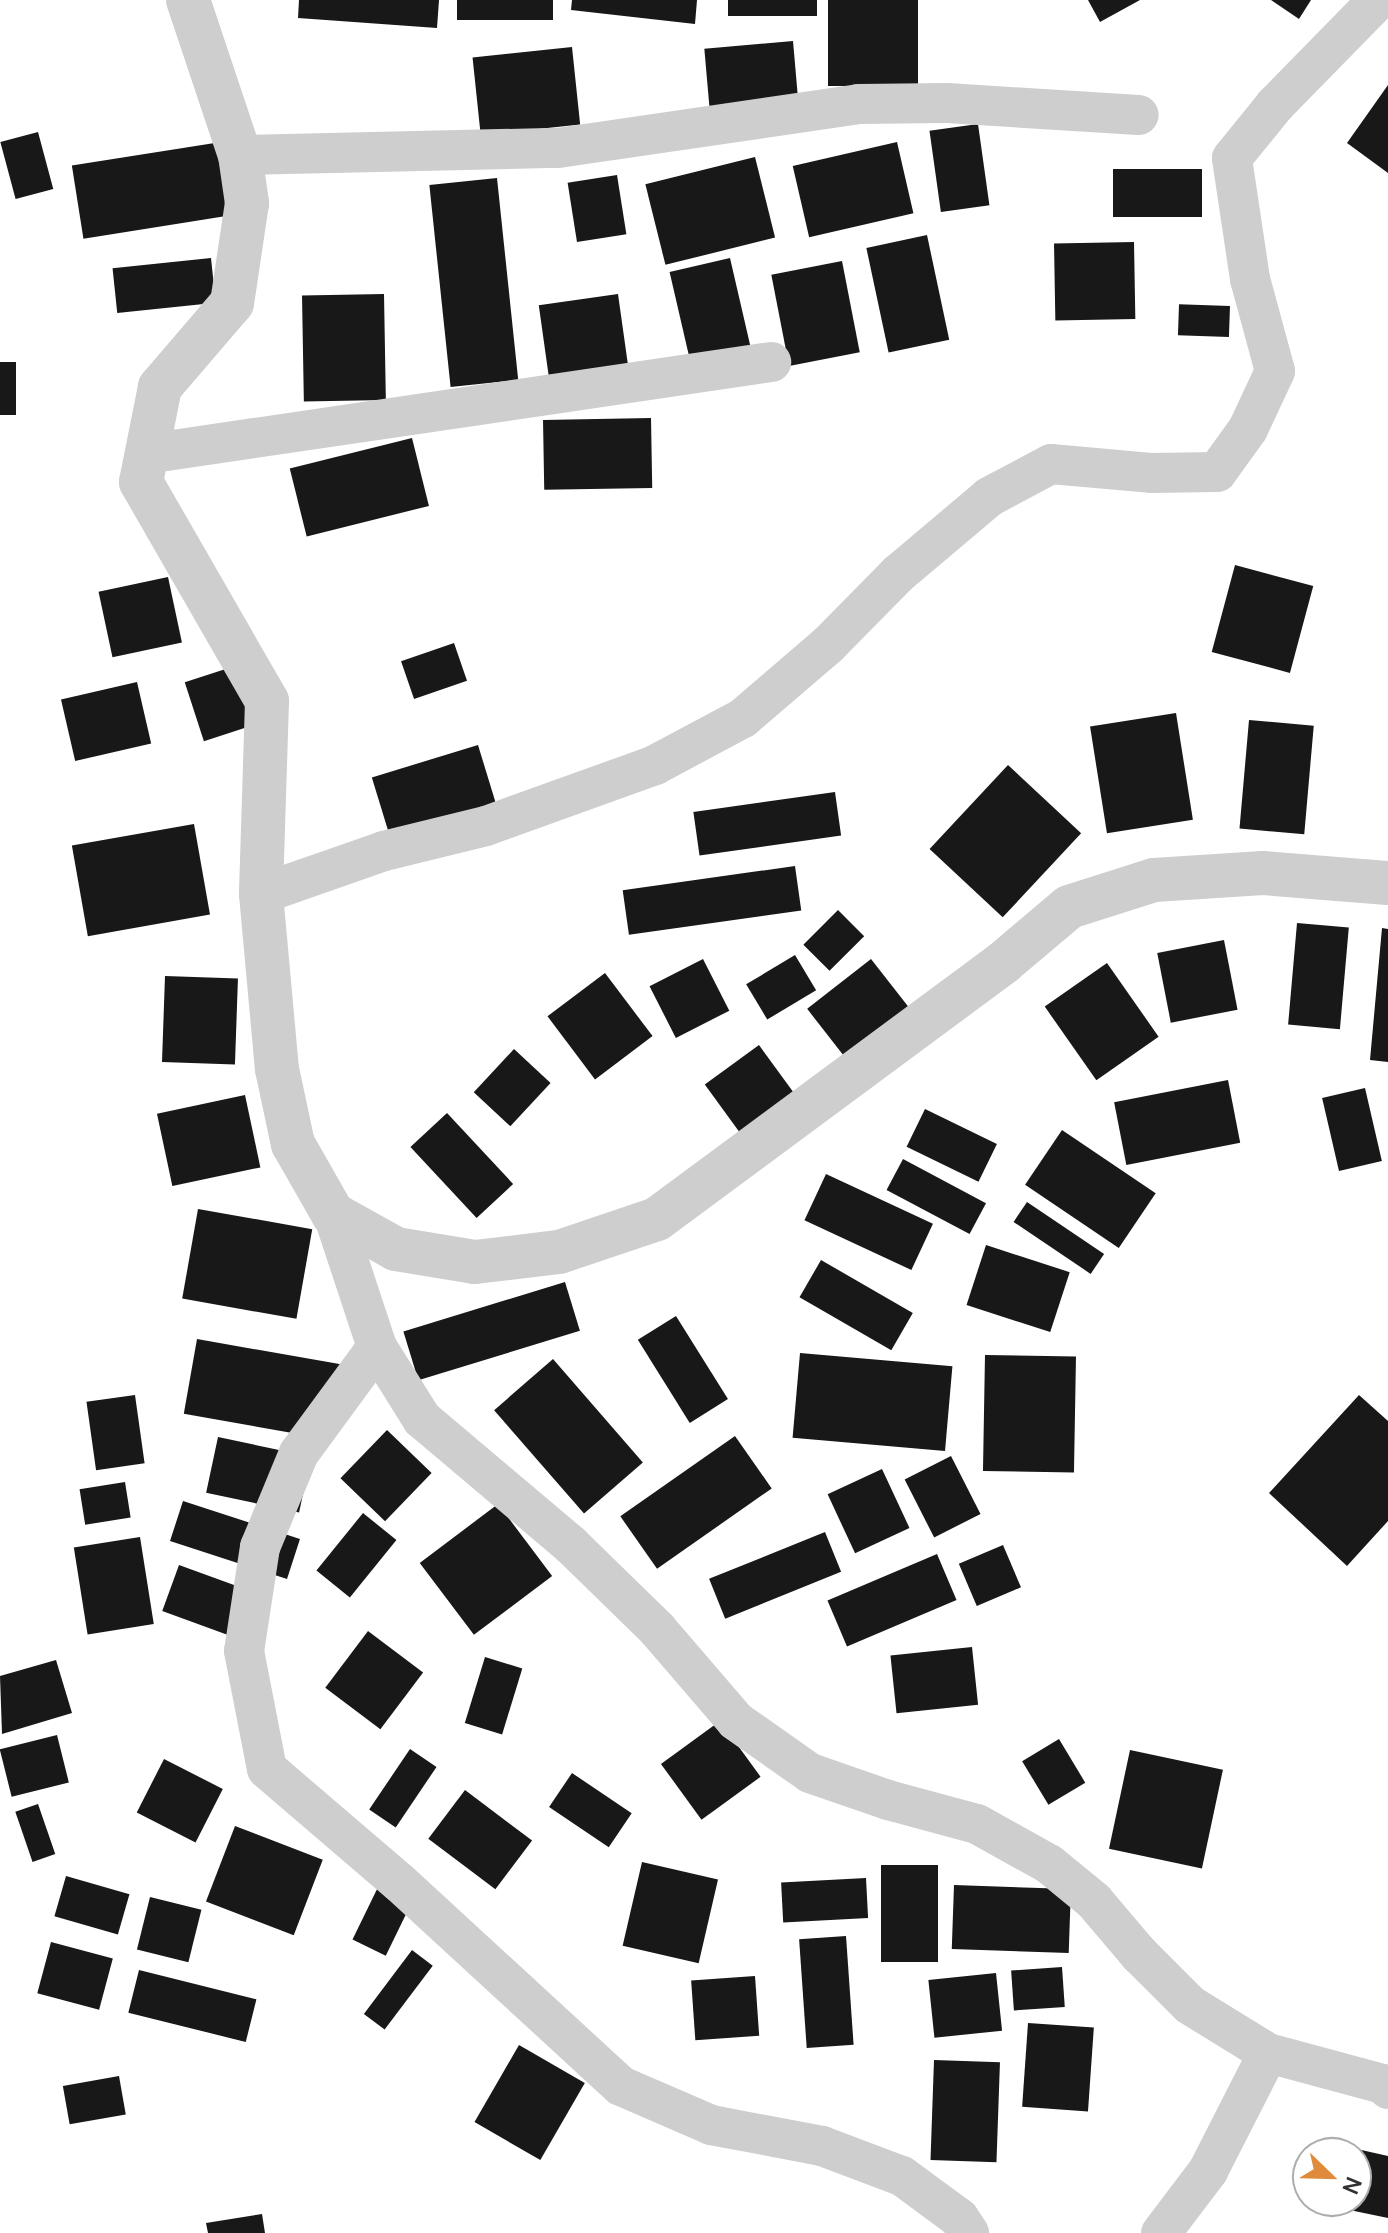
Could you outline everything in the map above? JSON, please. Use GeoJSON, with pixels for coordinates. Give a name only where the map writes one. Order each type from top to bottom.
{"type":"FeatureCollection","features":[{"type":"Feature","properties":{"kind":"street"},"geometry":{"type":"LineString","coordinates":[[188,0],[240,155],[247,203],[232,303],[160,387],[141,482],[267,701],[261,894],[277,1069],[293,1144],[333,1214],[377,1347],[422,1419],[571,1545],[657,1629],[736,1721],[810,1773],[977,1824],[1049,1864],[1094,1901],[1139,1954],[1190,2005],[1268,2053],[1383,2084],[1388,2089]]}},
{"type":"Feature","properties":{"kind":"street"},"geometry":{"type":"LineString","coordinates":[[261,894],[384,851],[486,826],[655,765],[743,718],[828,645],[898,574],[989,497],[1051,464],[1151,473],[1217,472],[1248,429],[1275,371],[1250,279],[1232,158],[1275,105],[1378,0]]}},
{"type":"Feature","properties":{"kind":"street"},"geometry":{"type":"LineString","coordinates":[[240,155],[558,148],[858,104],[947,103],[1139,115]]}},
{"type":"Feature","properties":{"kind":"street"},"geometry":{"type":"LineString","coordinates":[[146,454],[771,362]]}},
{"type":"Feature","properties":{"kind":"street"},"geometry":{"type":"LineString","coordinates":[[333,1214],[396,1249],[475,1262],[559,1252],[657,1219],[1004,962],[1069,907],[1154,880],[1263,873],[1388,883]]}},
{"type":"Feature","properties":{"kind":"street"},"geometry":{"type":"LineString","coordinates":[[377,1347],[299,1453],[260,1547],[244,1651],[267,1769],[399,1882],[621,2086],[711,2125],[822,2146],[902,2176],[959,2218],[969,2233]]}},
{"type":"Feature","properties":{"kind":"street"},"geometry":{"type":"LineString","coordinates":[[1161,2233],[1208,2171],[1268,2053]]}},
{"type":"Feature","properties":{"kind":"building"},"geometry":{"type":"Polygon","coordinates":[[[299,0],[439,0],[437,28],[298,18],[299,0]]]}},
{"type":"Feature","properties":{"kind":"building"},"geometry":{"type":"Polygon","coordinates":[[[457,0],[553,0],[553,20],[457,20],[457,0]]]}},
{"type":"Feature","properties":{"kind":"building"},"geometry":{"type":"Polygon","coordinates":[[[572,0],[697,0],[695,24],[571,10],[572,0]]]}},
{"type":"Feature","properties":{"kind":"building"},"geometry":{"type":"Polygon","coordinates":[[[728,0],[817,0],[817,16],[728,16],[728,0]]]}},
{"type":"Feature","properties":{"kind":"building"},"geometry":{"type":"Polygon","coordinates":[[[828,0],[918,0],[918,86],[828,86],[828,0]]]}},
{"type":"Feature","properties":{"kind":"building"},"geometry":{"type":"Polygon","coordinates":[[[1088,0],[1140,0],[1100,22],[1088,0]]]}},
{"type":"Feature","properties":{"kind":"building"},"geometry":{"type":"Polygon","coordinates":[[[1271,0],[1311,0],[1299,19],[1271,0]]]}},
{"type":"Feature","properties":{"kind":"building"},"geometry":{"type":"Polygon","coordinates":[[[793,41],[799,108],[710,116],[704,49],[793,41]]]}},
{"type":"Feature","properties":{"kind":"building"},"geometry":{"type":"Polygon","coordinates":[[[572,47],[580,125],[481,135],[473,57],[572,47]]]}},
{"type":"Feature","properties":{"kind":"building"},"geometry":{"type":"Polygon","coordinates":[[[1388,85],[1388,173],[1347,143],[1388,85]]]}},
{"type":"Feature","properties":{"kind":"building"},"geometry":{"type":"Polygon","coordinates":[[[978,124],[989,205],[941,212],[929,131],[978,124]]]}},
{"type":"Feature","properties":{"kind":"building"},"geometry":{"type":"Polygon","coordinates":[[[38,132],[53,189],[16,199],[0,142],[38,132]]]}},
{"type":"Feature","properties":{"kind":"building"},"geometry":{"type":"Polygon","coordinates":[[[221,142],[233,215],[83,239],[72,166],[221,142]]]}},
{"type":"Feature","properties":{"kind":"building"},"geometry":{"type":"Polygon","coordinates":[[[897,142],[913,213],[809,237],[793,166],[897,142]]]}},
{"type":"Feature","properties":{"kind":"building"},"geometry":{"type":"Polygon","coordinates":[[[755,157],[775,238],[665,265],[645,184],[755,157]]]}},
{"type":"Feature","properties":{"kind":"building"},"geometry":{"type":"Polygon","coordinates":[[[1113,169],[1202,169],[1202,217],[1113,217],[1113,169]]]}},
{"type":"Feature","properties":{"kind":"building"},"geometry":{"type":"Polygon","coordinates":[[[617,175],[626,234],[577,242],[568,183],[617,175]]]}},
{"type":"Feature","properties":{"kind":"building"},"geometry":{"type":"Polygon","coordinates":[[[497,178],[518,380],[451,387],[429,185],[497,178]]]}},
{"type":"Feature","properties":{"kind":"building"},"geometry":{"type":"Polygon","coordinates":[[[927,235],[949,340],[889,353],[866,248],[927,235]]]}},
{"type":"Feature","properties":{"kind":"building"},"geometry":{"type":"Polygon","coordinates":[[[1134,242],[1135,319],[1055,320],[1054,243],[1134,242]]]}},
{"type":"Feature","properties":{"kind":"building"},"geometry":{"type":"Polygon","coordinates":[[[211,258],[216,303],[117,313],[113,268],[211,258]]]}},
{"type":"Feature","properties":{"kind":"building"},"geometry":{"type":"Polygon","coordinates":[[[730,258],[751,349],[691,363],[670,272],[730,258]]]}},
{"type":"Feature","properties":{"kind":"building"},"geometry":{"type":"Polygon","coordinates":[[[842,261],[860,352],[789,366],[771,275],[842,261]]]}},
{"type":"Feature","properties":{"kind":"building"},"geometry":{"type":"Polygon","coordinates":[[[384,294],[386,400],[304,401],[302,295],[384,294]]]}},
{"type":"Feature","properties":{"kind":"building"},"geometry":{"type":"Polygon","coordinates":[[[618,294],[629,370],[549,381],[539,305],[618,294]]]}},
{"type":"Feature","properties":{"kind":"building"},"geometry":{"type":"Polygon","coordinates":[[[1179,304],[1230,306],[1229,337],[1178,335],[1179,304]]]}},
{"type":"Feature","properties":{"kind":"building"},"geometry":{"type":"Polygon","coordinates":[[[0,362],[16,362],[16,415],[0,415],[0,362]]]}},
{"type":"Feature","properties":{"kind":"building"},"geometry":{"type":"Polygon","coordinates":[[[651,418],[652,488],[544,490],[543,420],[651,418]]]}},
{"type":"Feature","properties":{"kind":"building"},"geometry":{"type":"Polygon","coordinates":[[[412,438],[429,506],[307,536],[290,468],[412,438]]]}},
{"type":"Feature","properties":{"kind":"building"},"geometry":{"type":"Polygon","coordinates":[[[1235,565],[1313,586],[1290,673],[1212,652],[1235,565]]]}},
{"type":"Feature","properties":{"kind":"building"},"geometry":{"type":"Polygon","coordinates":[[[168,577],[182,643],[112,657],[99,592],[168,577]]]}},
{"type":"Feature","properties":{"kind":"building"},"geometry":{"type":"Polygon","coordinates":[[[454,643],[467,681],[414,699],[401,661],[454,643]]]}},
{"type":"Feature","properties":{"kind":"building"},"geometry":{"type":"Polygon","coordinates":[[[238,665],[257,724],[204,741],[185,682],[238,665]]]}},
{"type":"Feature","properties":{"kind":"building"},"geometry":{"type":"Polygon","coordinates":[[[137,682],[151,743],[75,761],[61,700],[137,682]]]}},
{"type":"Feature","properties":{"kind":"building"},"geometry":{"type":"Polygon","coordinates":[[[1176,713],[1193,820],[1107,833],[1090,727],[1176,713]]]}},
{"type":"Feature","properties":{"kind":"building"},"geometry":{"type":"Polygon","coordinates":[[[1249,720],[1314,726],[1304,834],[1240,829],[1249,720]]]}},
{"type":"Feature","properties":{"kind":"building"},"geometry":{"type":"Polygon","coordinates":[[[478,745],[498,810],[392,842],[372,777],[478,745]]]}},
{"type":"Feature","properties":{"kind":"building"},"geometry":{"type":"Polygon","coordinates":[[[1008,765],[1081,833],[1003,917],[930,849],[1008,765]]]}},
{"type":"Feature","properties":{"kind":"building"},"geometry":{"type":"Polygon","coordinates":[[[835,792],[841,836],[700,855],[693,812],[835,792]]]}},
{"type":"Feature","properties":{"kind":"building"},"geometry":{"type":"Polygon","coordinates":[[[194,824],[210,915],[88,936],[72,846],[194,824]]]}},
{"type":"Feature","properties":{"kind":"building"},"geometry":{"type":"Polygon","coordinates":[[[795,866],[801,911],[629,935],[623,890],[795,866]]]}},
{"type":"Feature","properties":{"kind":"building"},"geometry":{"type":"Polygon","coordinates":[[[838,910],[864,936],[830,971],[803,945],[838,910]]]}},
{"type":"Feature","properties":{"kind":"building"},"geometry":{"type":"Polygon","coordinates":[[[1297,923],[1349,928],[1340,1029],[1288,1025],[1297,923]]]}},
{"type":"Feature","properties":{"kind":"building"},"geometry":{"type":"Polygon","coordinates":[[[1382,928],[1388,929],[1388,1062],[1370,1060],[1382,928]]]}},
{"type":"Feature","properties":{"kind":"building"},"geometry":{"type":"Polygon","coordinates":[[[1224,940],[1238,1010],[1171,1023],[1157,953],[1224,940]]]}},
{"type":"Feature","properties":{"kind":"building"},"geometry":{"type":"Polygon","coordinates":[[[795,955],[816,990],[767,1020],[746,984],[795,955]]]}},
{"type":"Feature","properties":{"kind":"building"},"geometry":{"type":"Polygon","coordinates":[[[703,959],[729,1011],[676,1038],[650,986],[703,959]]]}},
{"type":"Feature","properties":{"kind":"building"},"geometry":{"type":"Polygon","coordinates":[[[871,959],[913,1013],[849,1062],[807,1009],[871,959]]]}},
{"type":"Feature","properties":{"kind":"building"},"geometry":{"type":"Polygon","coordinates":[[[1107,963],[1159,1037],[1096,1080],[1045,1007],[1107,963]]]}},
{"type":"Feature","properties":{"kind":"building"},"geometry":{"type":"Polygon","coordinates":[[[605,973],[653,1036],[595,1079],[547,1016],[605,973]]]}},
{"type":"Feature","properties":{"kind":"building"},"geometry":{"type":"Polygon","coordinates":[[[165,976],[238,979],[235,1064],[162,1062],[165,976]]]}},
{"type":"Feature","properties":{"kind":"building"},"geometry":{"type":"Polygon","coordinates":[[[759,1045],[795,1094],[741,1134],[705,1084],[759,1045]]]}},
{"type":"Feature","properties":{"kind":"building"},"geometry":{"type":"Polygon","coordinates":[[[514,1049],[551,1083],[510,1126],[474,1092],[514,1049]]]}},
{"type":"Feature","properties":{"kind":"building"},"geometry":{"type":"Polygon","coordinates":[[[1228,1080],[1240,1143],[1126,1165],[1114,1102],[1228,1080]]]}},
{"type":"Feature","properties":{"kind":"building"},"geometry":{"type":"Polygon","coordinates":[[[1365,1088],[1382,1161],[1339,1171],[1322,1098],[1365,1088]]]}},
{"type":"Feature","properties":{"kind":"building"},"geometry":{"type":"Polygon","coordinates":[[[245,1095],[260,1167],[172,1186],[157,1114],[245,1095]]]}},
{"type":"Feature","properties":{"kind":"building"},"geometry":{"type":"Polygon","coordinates":[[[925,1109],[997,1144],[978,1182],[907,1147],[925,1109]]]}},
{"type":"Feature","properties":{"kind":"building"},"geometry":{"type":"Polygon","coordinates":[[[447,1113],[513,1184],[477,1218],[410,1147],[447,1113]]]}},
{"type":"Feature","properties":{"kind":"building"},"geometry":{"type":"Polygon","coordinates":[[[1062,1130],[1156,1193],[1119,1248],[1025,1185],[1062,1130]]]}},
{"type":"Feature","properties":{"kind":"building"},"geometry":{"type":"Polygon","coordinates":[[[903,1159],[986,1203],[970,1234],[887,1190],[903,1159]]]}},
{"type":"Feature","properties":{"kind":"building"},"geometry":{"type":"Polygon","coordinates":[[[826,1174],[933,1224],[911,1270],[804,1220],[826,1174]]]}},
{"type":"Feature","properties":{"kind":"building"},"geometry":{"type":"Polygon","coordinates":[[[1027,1202],[1104,1254],[1091,1274],[1014,1222],[1027,1202]]]}},
{"type":"Feature","properties":{"kind":"building"},"geometry":{"type":"Polygon","coordinates":[[[198,1209],[312,1229],[296,1319],[182,1299],[198,1209]]]}},
{"type":"Feature","properties":{"kind":"building"},"geometry":{"type":"Polygon","coordinates":[[[986,1245],[1070,1272],[1050,1332],[967,1305],[986,1245]]]}},
{"type":"Feature","properties":{"kind":"building"},"geometry":{"type":"Polygon","coordinates":[[[821,1260],[913,1313],[891,1350],[800,1297],[821,1260]]]}},
{"type":"Feature","properties":{"kind":"building"},"geometry":{"type":"Polygon","coordinates":[[[565,1282],[580,1331],[418,1380],[403,1331],[565,1282]]]}},
{"type":"Feature","properties":{"kind":"building"},"geometry":{"type":"Polygon","coordinates":[[[676,1316],[728,1399],[690,1423],[638,1340],[676,1316]]]}},
{"type":"Feature","properties":{"kind":"building"},"geometry":{"type":"Polygon","coordinates":[[[197,1339],[341,1364],[328,1439],[184,1414],[197,1339]]]}},
{"type":"Feature","properties":{"kind":"building"},"geometry":{"type":"Polygon","coordinates":[[[800,1353],[952,1366],[945,1451],[793,1438],[800,1353]]]}},
{"type":"Feature","properties":{"kind":"building"},"geometry":{"type":"Polygon","coordinates":[[[985,1355],[1076,1357],[1074,1473],[983,1471],[985,1355]]]}},
{"type":"Feature","properties":{"kind":"building"},"geometry":{"type":"Polygon","coordinates":[[[553,1359],[643,1462],[584,1514],[494,1410],[553,1359]]]}},
{"type":"Feature","properties":{"kind":"building"},"geometry":{"type":"Polygon","coordinates":[[[135,1395],[145,1463],[96,1470],[86,1402],[135,1395]]]}},
{"type":"Feature","properties":{"kind":"building"},"geometry":{"type":"Polygon","coordinates":[[[1359,1395],[1388,1421],[1388,1521],[1347,1566],[1269,1493],[1359,1395]]]}},
{"type":"Feature","properties":{"kind":"building"},"geometry":{"type":"Polygon","coordinates":[[[387,1430],[432,1473],[385,1521],[340,1478],[387,1430]]]}},
{"type":"Feature","properties":{"kind":"building"},"geometry":{"type":"Polygon","coordinates":[[[735,1436],[772,1488],[657,1569],[620,1516],[735,1436]]]}},
{"type":"Feature","properties":{"kind":"building"},"geometry":{"type":"Polygon","coordinates":[[[218,1437],[311,1457],[299,1513],[206,1493],[218,1437]]]}},
{"type":"Feature","properties":{"kind":"building"},"geometry":{"type":"Polygon","coordinates":[[[951,1456],[981,1514],[934,1538],[905,1480],[951,1456]]]}},
{"type":"Feature","properties":{"kind":"building"},"geometry":{"type":"Polygon","coordinates":[[[882,1469],[909,1528],[855,1553],[828,1494],[882,1469]]]}},
{"type":"Feature","properties":{"kind":"building"},"geometry":{"type":"Polygon","coordinates":[[[125,1482],[131,1518],[85,1525],[80,1489],[125,1482]]]}},
{"type":"Feature","properties":{"kind":"building"},"geometry":{"type":"Polygon","coordinates":[[[183,1501],[300,1539],[287,1579],[170,1541],[183,1501]]]}},
{"type":"Feature","properties":{"kind":"building"},"geometry":{"type":"Polygon","coordinates":[[[498,1504],[552,1576],[474,1635],[420,1563],[498,1504]]]}},
{"type":"Feature","properties":{"kind":"building"},"geometry":{"type":"Polygon","coordinates":[[[363,1513],[396,1540],[350,1598],[316,1571],[363,1513]]]}},
{"type":"Feature","properties":{"kind":"building"},"geometry":{"type":"Polygon","coordinates":[[[825,1532],[841,1572],[725,1619],[709,1579],[825,1532]]]}},
{"type":"Feature","properties":{"kind":"building"},"geometry":{"type":"Polygon","coordinates":[[[140,1537],[154,1624],[88,1634],[74,1547],[140,1537]]]}},
{"type":"Feature","properties":{"kind":"building"},"geometry":{"type":"Polygon","coordinates":[[[1003,1545],[1021,1587],[977,1606],[959,1564],[1003,1545]]]}},
{"type":"Feature","properties":{"kind":"building"},"geometry":{"type":"Polygon","coordinates":[[[937,1554],[957,1600],[847,1647],[827,1600],[937,1554]]]}},
{"type":"Feature","properties":{"kind":"building"},"geometry":{"type":"Polygon","coordinates":[[[179,1565],[260,1594],[243,1640],[162,1611],[179,1565]]]}},
{"type":"Feature","properties":{"kind":"building"},"geometry":{"type":"Polygon","coordinates":[[[368,1631],[423,1673],[380,1729],[325,1688],[368,1631]]]}},
{"type":"Feature","properties":{"kind":"building"},"geometry":{"type":"Polygon","coordinates":[[[972,1647],[978,1705],[897,1713],[890,1656],[972,1647]]]}},
{"type":"Feature","properties":{"kind":"building"},"geometry":{"type":"Polygon","coordinates":[[[485,1657],[522,1668],[502,1734],[465,1723],[485,1657]]]}},
{"type":"Feature","properties":{"kind":"building"},"geometry":{"type":"Polygon","coordinates":[[[56,1660],[72,1713],[2,1734],[0,1676],[56,1660]]]}},
{"type":"Feature","properties":{"kind":"building"},"geometry":{"type":"Polygon","coordinates":[[[720,1721],[761,1777],[701,1820],[661,1764],[720,1721]]]}},
{"type":"Feature","properties":{"kind":"building"},"geometry":{"type":"Polygon","coordinates":[[[57,1735],[69,1783],[12,1797],[0,1749],[57,1735]]]}},
{"type":"Feature","properties":{"kind":"building"},"geometry":{"type":"Polygon","coordinates":[[[1059,1739],[1085,1783],[1048,1805],[1022,1761],[1059,1739]]]}},
{"type":"Feature","properties":{"kind":"building"},"geometry":{"type":"Polygon","coordinates":[[[410,1749],[437,1767],[396,1827],[369,1810],[410,1749]]]}},
{"type":"Feature","properties":{"kind":"building"},"geometry":{"type":"Polygon","coordinates":[[[1130,1750],[1223,1770],[1202,1869],[1109,1849],[1130,1750]]]}},
{"type":"Feature","properties":{"kind":"building"},"geometry":{"type":"Polygon","coordinates":[[[164,1759],[223,1789],[196,1842],[137,1812],[164,1759]]]}},
{"type":"Feature","properties":{"kind":"building"},"geometry":{"type":"Polygon","coordinates":[[[572,1773],[632,1813],[609,1847],[549,1807],[572,1773]]]}},
{"type":"Feature","properties":{"kind":"building"},"geometry":{"type":"Polygon","coordinates":[[[465,1790],[532,1841],[495,1889],[428,1839],[465,1790]]]}},
{"type":"Feature","properties":{"kind":"building"},"geometry":{"type":"Polygon","coordinates":[[[38,1804],[55,1854],[33,1862],[15,1812],[38,1804]]]}},
{"type":"Feature","properties":{"kind":"building"},"geometry":{"type":"Polygon","coordinates":[[[235,1826],[323,1860],[294,1935],[206,1902],[235,1826]]]}},
{"type":"Feature","properties":{"kind":"building"},"geometry":{"type":"Polygon","coordinates":[[[642,1862],[718,1880],[699,1963],[623,1946],[642,1862]]]}},
{"type":"Feature","properties":{"kind":"building"},"geometry":{"type":"Polygon","coordinates":[[[881,1865],[938,1865],[938,1962],[881,1962],[881,1865]]]}},
{"type":"Feature","properties":{"kind":"building"},"geometry":{"type":"Polygon","coordinates":[[[66,1876],[129,1894],[118,1935],[54,1916],[66,1876]]]}},
{"type":"Feature","properties":{"kind":"building"},"geometry":{"type":"Polygon","coordinates":[[[866,1878],[868,1918],[783,1922],[781,1882],[866,1878]]]}},
{"type":"Feature","properties":{"kind":"building"},"geometry":{"type":"Polygon","coordinates":[[[381,1881],[414,1897],[386,1956],[353,1939],[381,1881]]]}},
{"type":"Feature","properties":{"kind":"building"},"geometry":{"type":"Polygon","coordinates":[[[954,1885],[1071,1889],[1069,1953],[952,1949],[954,1885]]]}},
{"type":"Feature","properties":{"kind":"building"},"geometry":{"type":"Polygon","coordinates":[[[150,1897],[201,1910],[188,1962],[137,1949],[150,1897]]]}},
{"type":"Feature","properties":{"kind":"building"},"geometry":{"type":"Polygon","coordinates":[[[846,1936],[854,2045],[807,2048],[799,1939],[846,1936]]]}},
{"type":"Feature","properties":{"kind":"building"},"geometry":{"type":"Polygon","coordinates":[[[51,1942],[113,1959],[99,2010],[37,1993],[51,1942]]]}},
{"type":"Feature","properties":{"kind":"building"},"geometry":{"type":"Polygon","coordinates":[[[412,1950],[433,1966],[385,2030],[364,2014],[412,1950]]]}},
{"type":"Feature","properties":{"kind":"building"},"geometry":{"type":"Polygon","coordinates":[[[1062,1967],[1065,2007],[1014,2010],[1011,1971],[1062,1967]]]}},
{"type":"Feature","properties":{"kind":"building"},"geometry":{"type":"Polygon","coordinates":[[[139,1970],[256,1999],[246,2042],[128,2013],[139,1970]]]}},
{"type":"Feature","properties":{"kind":"building"},"geometry":{"type":"Polygon","coordinates":[[[996,1973],[1002,2031],[934,2038],[928,1980],[996,1973]]]}},
{"type":"Feature","properties":{"kind":"building"},"geometry":{"type":"Polygon","coordinates":[[[755,1976],[759,2036],[695,2040],[691,1980],[755,1976]]]}},
{"type":"Feature","properties":{"kind":"building"},"geometry":{"type":"Polygon","coordinates":[[[1028,2023],[1094,2028],[1088,2111],[1022,2107],[1028,2023]]]}},
{"type":"Feature","properties":{"kind":"building"},"geometry":{"type":"Polygon","coordinates":[[[519,2045],[585,2083],[540,2160],[475,2122],[519,2045]]]}},
{"type":"Feature","properties":{"kind":"building"},"geometry":{"type":"Polygon","coordinates":[[[934,2060],[1000,2062],[996,2162],[931,2160],[934,2060]]]}},
{"type":"Feature","properties":{"kind":"building"},"geometry":{"type":"Polygon","coordinates":[[[119,2076],[126,2114],[70,2124],[63,2086],[119,2076]]]}},
{"type":"Feature","properties":{"kind":"building"},"geometry":{"type":"Polygon","coordinates":[[[1372,2152],[1388,2156],[1388,2218],[1372,2215],[1372,2152]]]}},
{"type":"Feature","properties":{"kind":"building"},"geometry":{"type":"Polygon","coordinates":[[[262,2214],[265,2233],[208,2233],[206,2223],[262,2214]]]}}]}
